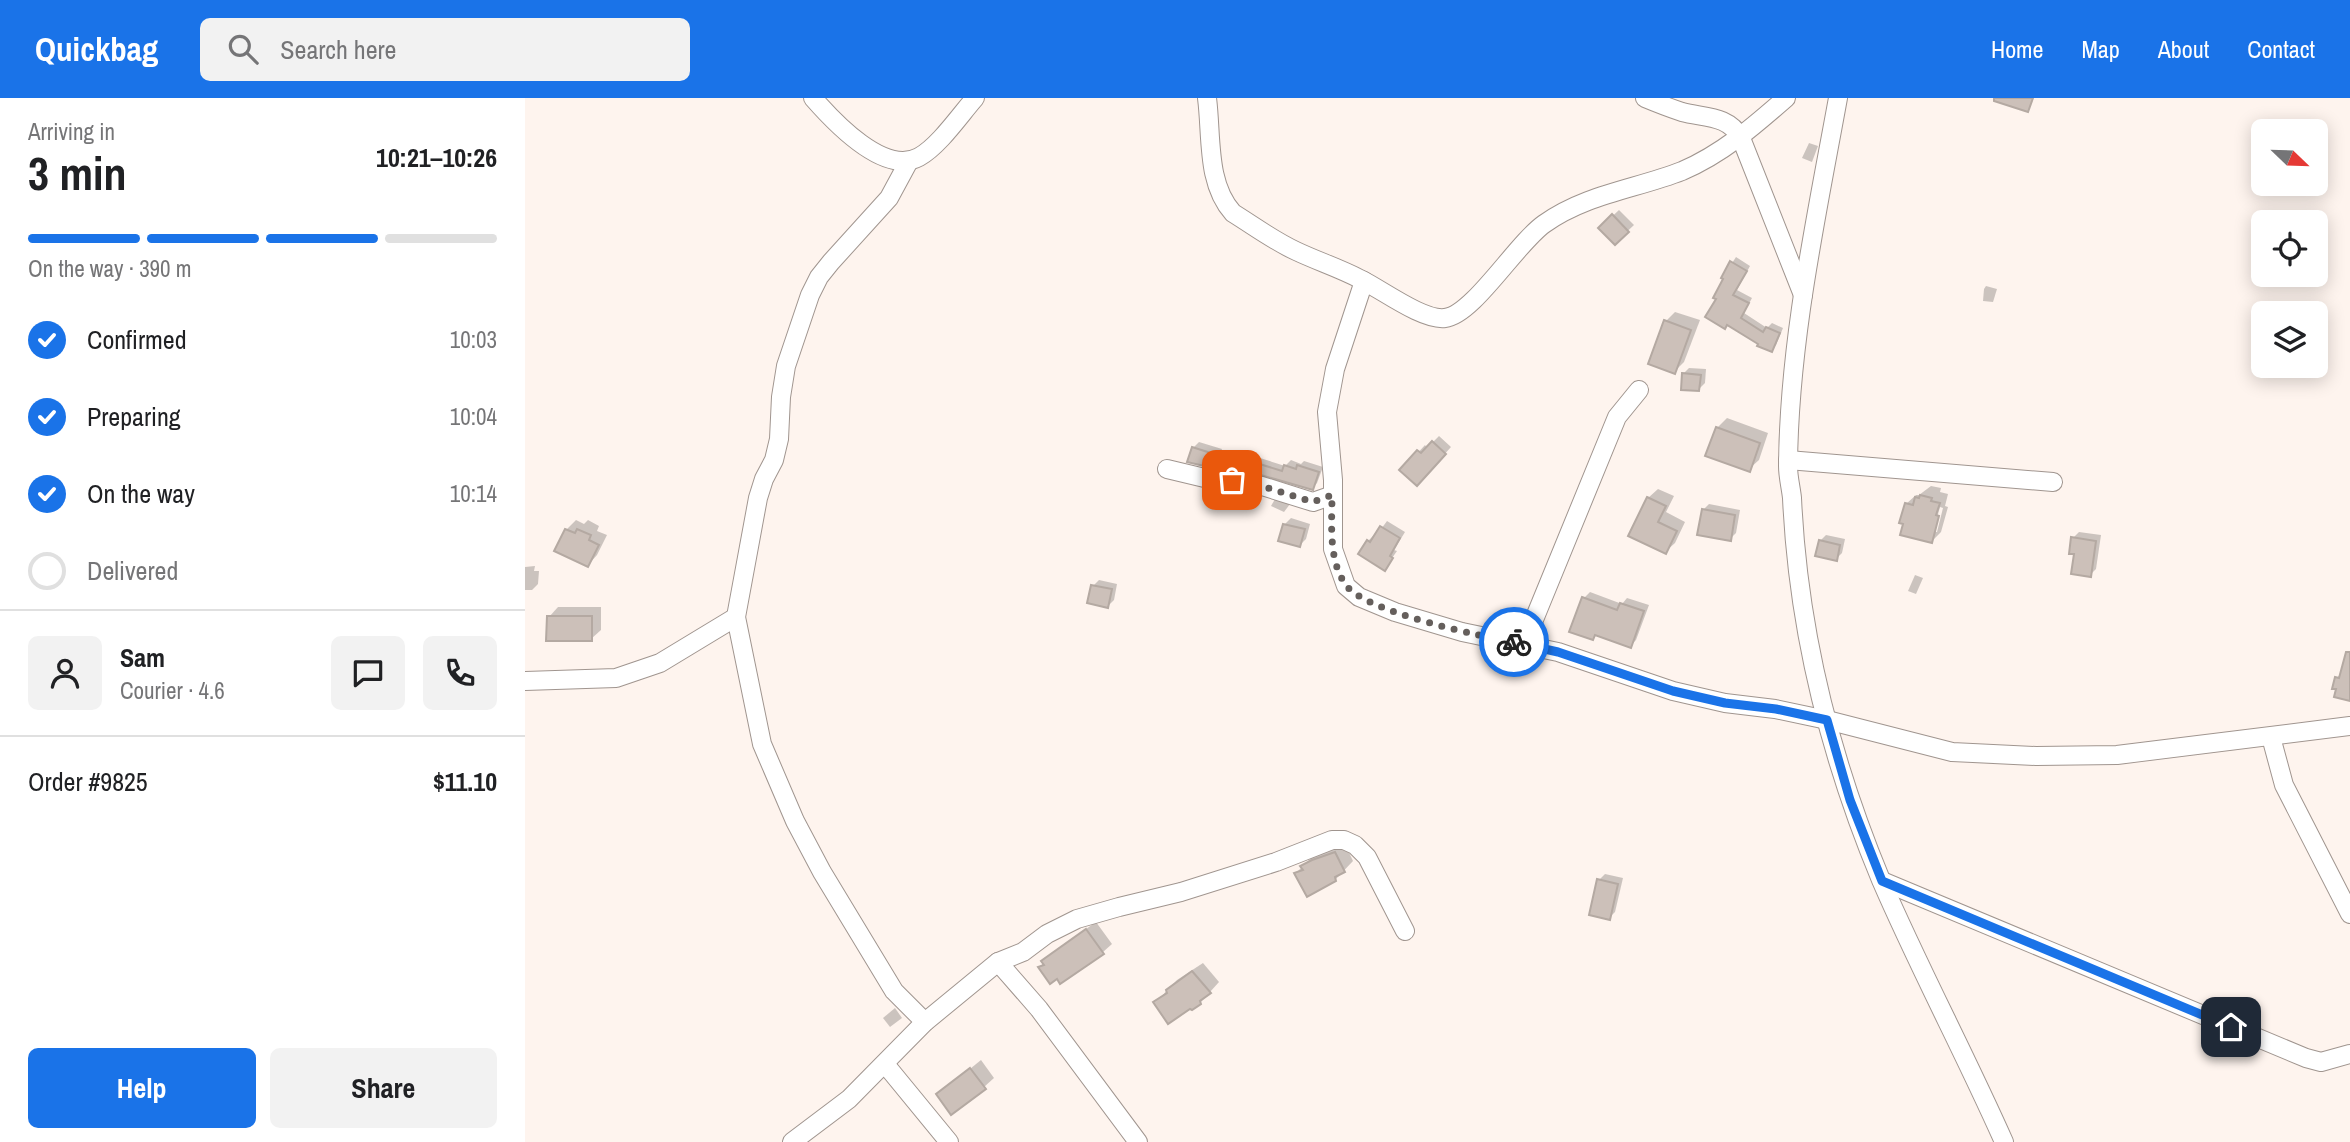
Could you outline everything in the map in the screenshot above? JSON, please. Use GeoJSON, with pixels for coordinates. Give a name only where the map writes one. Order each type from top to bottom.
{"type":"FeatureCollection","features":[{"type":"Feature","properties":{"kind":"street"},"geometry":{"type":"LineString","coordinates":[[813,98],[835,124],[860,143],[896,161],[908,161],[928,151],[975,98]]}},
{"type":"Feature","properties":{"kind":"street"},"geometry":{"type":"LineString","coordinates":[[1207,98],[1212,163],[1225,205],[1233,213],[1294,251],[1364,281],[1433,317],[1444,319],[1456,315],[1469,305],[1527,237],[1546,223],[1617,190],[1682,170],[1741,138],[1786,98]]}},
{"type":"Feature","properties":{"kind":"street"},"geometry":{"type":"LineString","coordinates":[[1645,98],[1685,113],[1721,120],[1734,126],[1803,295]]}},
{"type":"Feature","properties":{"kind":"street"},"geometry":{"type":"LineString","coordinates":[[1838,98],[1803,295],[1793,383],[1789,460],[1801,599],[1827,720],[1850,800],[1882,881],[2004,1142]]}},
{"type":"Feature","properties":{"kind":"street"},"geometry":{"type":"LineString","coordinates":[[908,161],[889,198],[831,262],[810,295],[786,366],[779,439],[774,460],[758,499],[736,617],[762,744],[795,821],[822,872],[894,991],[925,1022]]}},
{"type":"Feature","properties":{"kind":"street"},"geometry":{"type":"LineString","coordinates":[[1364,281],[1335,369],[1329,397],[1328,427],[1333,549],[1346,586],[1360,597],[1462,632],[1558,652],[1686,695],[1776,709],[1952,752],[2036,756],[2117,755],[2350,726]]}},
{"type":"Feature","properties":{"kind":"street"},"geometry":{"type":"LineString","coordinates":[[1524,644],[1617,417],[1639,390]]}},
{"type":"Feature","properties":{"kind":"street"},"geometry":{"type":"LineString","coordinates":[[1789,460],[2053,482]]}},
{"type":"Feature","properties":{"kind":"street"},"geometry":{"type":"LineString","coordinates":[[1167,469],[1213,480],[1232,480],[1262,486],[1313,502],[1332,495]]}},
{"type":"Feature","properties":{"kind":"street"},"geometry":{"type":"LineString","coordinates":[[525,681],[616,678],[660,663],[736,617]]}},
{"type":"Feature","properties":{"kind":"street"},"geometry":{"type":"LineString","coordinates":[[2271,737],[2284,785],[2348,904]]}},
{"type":"Feature","properties":{"kind":"street"},"geometry":{"type":"LineString","coordinates":[[792,1142],[849,1099],[925,1022],[998,962],[1023,952],[1047,934],[1077,919],[1181,892],[1276,862],[1332,840],[1345,840],[1355,845],[1367,857],[1405,931]]}},
{"type":"Feature","properties":{"kind":"street"},"geometry":{"type":"LineString","coordinates":[[1882,881],[2305,1058],[2321,1062],[2350,1054]]}},
{"type":"Feature","properties":{"kind":"street"},"geometry":{"type":"LineString","coordinates":[[998,962],[1039,1009],[1138,1142]]}},
{"type":"Feature","properties":{"kind":"street"},"geometry":{"type":"LineString","coordinates":[[885,1064],[949,1142]]}},
{"type":"Feature","properties":{"kind":"building"},"geometry":{"type":"Polygon","coordinates":[[[1994,98],[2033,98],[2028,112],[1994,101],[1994,98]]]}},
{"type":"Feature","properties":{"kind":"building"},"geometry":{"type":"Polygon","coordinates":[[[1612,214],[1629,232],[1615,245],[1598,228],[1612,214]]]}},
{"type":"Feature","properties":{"kind":"building"},"geometry":{"type":"Polygon","coordinates":[[[1730,261],[1747,271],[1733,295],[1749,303],[1741,318],[1763,332],[1766,327],[1780,333],[1772,352],[1757,346],[1758,344],[1727,325],[1725,329],[1705,317],[1716,299],[1713,298],[1730,261]]]}},
{"type":"Feature","properties":{"kind":"building"},"geometry":{"type":"Polygon","coordinates":[[[1664,320],[1691,330],[1675,374],[1648,364],[1664,320]]]}},
{"type":"Feature","properties":{"kind":"building"},"geometry":{"type":"Polygon","coordinates":[[[1682,373],[1701,375],[1699,391],[1681,390],[1682,373]]]}},
{"type":"Feature","properties":{"kind":"building"},"geometry":{"type":"Polygon","coordinates":[[[1716,427],[1760,443],[1750,472],[1705,456],[1716,427]]]}},
{"type":"Feature","properties":{"kind":"building"},"geometry":{"type":"Polygon","coordinates":[[[1432,441],[1446,454],[1417,486],[1399,470],[1417,450],[1421,453],[1432,441]]]}},
{"type":"Feature","properties":{"kind":"building"},"geometry":{"type":"Polygon","coordinates":[[[1192,447],[1217,455],[1213,468],[1187,462],[1192,447]]]}},
{"type":"Feature","properties":{"kind":"building"},"geometry":{"type":"Polygon","coordinates":[[[1250,461],[1282,471],[1284,465],[1296,469],[1297,465],[1319,472],[1313,490],[1247,471],[1250,461]]]}},
{"type":"Feature","properties":{"kind":"building"},"geometry":{"type":"Polygon","coordinates":[[[1920,495],[1940,503],[1932,543],[1900,535],[1903,524],[1899,523],[1905,503],[1913,505],[1915,497],[1919,498],[1920,495]]]}},
{"type":"Feature","properties":{"kind":"building"},"geometry":{"type":"Polygon","coordinates":[[[1647,497],[1666,506],[1658,522],[1677,531],[1666,554],[1628,536],[1647,497]]]}},
{"type":"Feature","properties":{"kind":"building"},"geometry":{"type":"Polygon","coordinates":[[[1702,509],[1735,515],[1731,541],[1697,535],[1702,509]]]}},
{"type":"Feature","properties":{"kind":"building"},"geometry":{"type":"Polygon","coordinates":[[[1283,524],[1305,529],[1300,547],[1278,541],[1283,524]]]}},
{"type":"Feature","properties":{"kind":"building"},"geometry":{"type":"Polygon","coordinates":[[[1380,526],[1400,538],[1385,571],[1358,554],[1380,526]]]}},
{"type":"Feature","properties":{"kind":"building"},"geometry":{"type":"Polygon","coordinates":[[[565,529],[575,533],[577,529],[591,535],[589,540],[599,545],[588,567],[554,551],[565,529]]]}},
{"type":"Feature","properties":{"kind":"building"},"geometry":{"type":"Polygon","coordinates":[[[2071,537],[2096,541],[2091,577],[2071,574],[2074,554],[2069,554],[2071,537]]]}},
{"type":"Feature","properties":{"kind":"building"},"geometry":{"type":"Polygon","coordinates":[[[1819,540],[1840,545],[1837,561],[1815,556],[1819,540]]]}},
{"type":"Feature","properties":{"kind":"building"},"geometry":{"type":"Polygon","coordinates":[[[1091,585],[1112,589],[1108,608],[1087,603],[1091,585]]]}},
{"type":"Feature","properties":{"kind":"building"},"geometry":{"type":"Polygon","coordinates":[[[1582,597],[1617,610],[1620,603],[1644,611],[1631,648],[1595,635],[1593,640],[1569,632],[1582,597]]]}},
{"type":"Feature","properties":{"kind":"building"},"geometry":{"type":"Polygon","coordinates":[[[547,616],[592,616],[592,641],[546,641],[547,616]]]}},
{"type":"Feature","properties":{"kind":"building"},"geometry":{"type":"Polygon","coordinates":[[[2346,652],[2350,652],[2350,701],[2334,697],[2336,689],[2332,689],[2335,677],[2339,678],[2346,652]]]}},
{"type":"Feature","properties":{"kind":"building"},"geometry":{"type":"Polygon","coordinates":[[[1335,852],[1345,872],[1335,877],[1336,881],[1307,897],[1294,873],[1303,870],[1300,866],[1335,852]]]}},
{"type":"Feature","properties":{"kind":"building"},"geometry":{"type":"Polygon","coordinates":[[[1597,879],[1618,884],[1610,920],[1589,915],[1597,879]]]}},
{"type":"Feature","properties":{"kind":"building"},"geometry":{"type":"Polygon","coordinates":[[[1086,929],[1104,954],[1060,984],[1057,979],[1050,984],[1038,967],[1044,965],[1041,961],[1086,929]]]}},
{"type":"Feature","properties":{"kind":"building"},"geometry":{"type":"Polygon","coordinates":[[[1192,971],[1211,993],[1200,1001],[1201,1004],[1168,1024],[1153,1002],[1192,971]]]}},
{"type":"Feature","properties":{"kind":"building"},"geometry":{"type":"Polygon","coordinates":[[[970,1068],[986,1089],[951,1115],[936,1094],[970,1068]]]}},
{"type":"Feature","properties":{"kind":"way so far"},"geometry":{"type":"LineString","coordinates":[[1232,480],[1313,502],[1332,495],[1333,549],[1346,586],[1360,597],[1462,632],[1514,642]]}},
{"type":"Feature","properties":{"kind":"route"},"geometry":{"type":"LineString","coordinates":[[1514,642],[1558,652],[1699,698],[1776,709],[1827,720],[1850,800],[1882,881],[2231,1027]]}}]}
